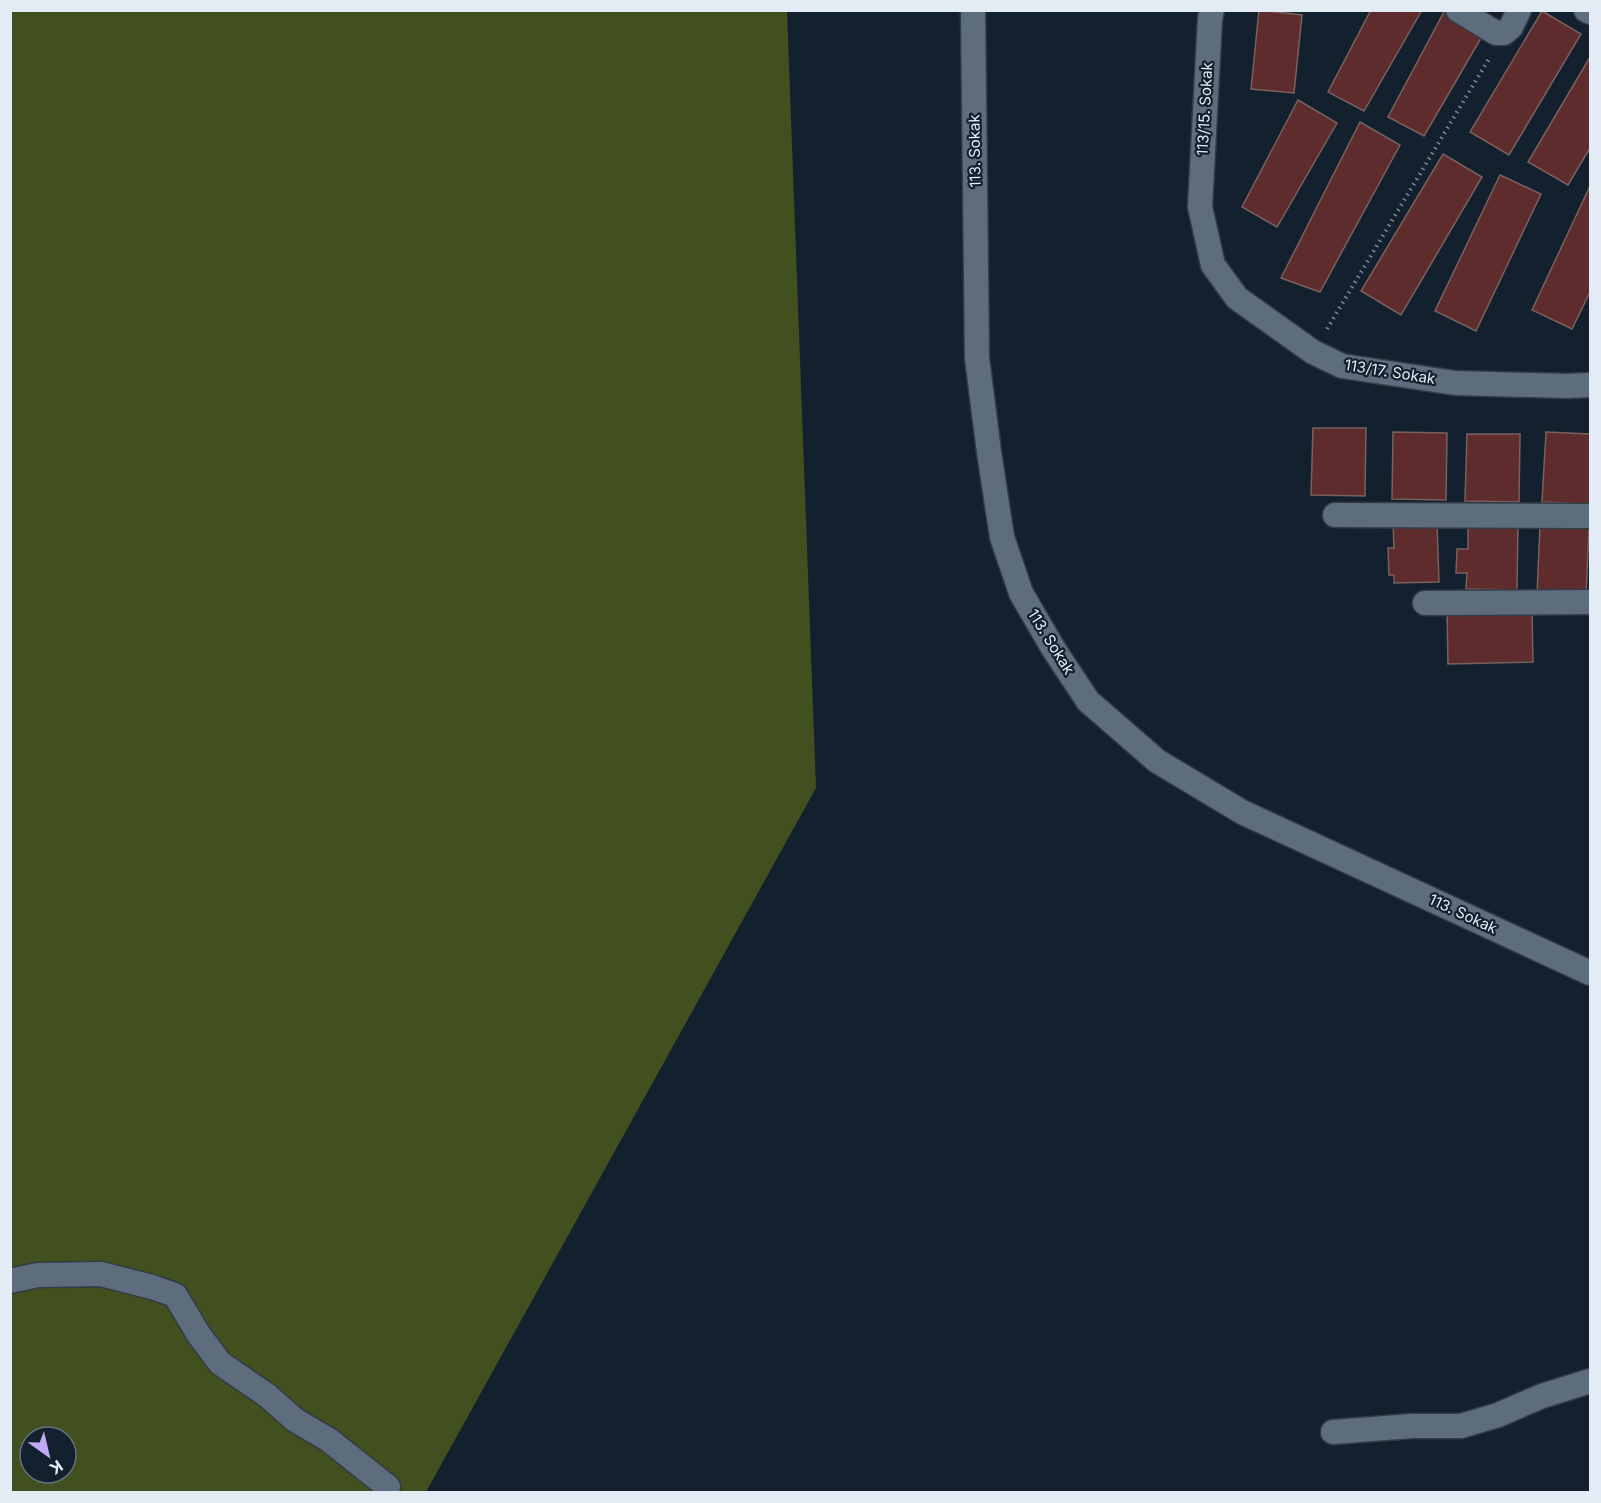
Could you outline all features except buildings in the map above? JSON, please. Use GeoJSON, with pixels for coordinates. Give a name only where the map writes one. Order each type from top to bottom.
{"type":"FeatureCollection","features":[{"type":"Feature","properties":{"kind":"street","name":"113. Sokak"},"geometry":{"type":"LineString","coordinates":[[973,10],[977,358],[1002,537],[1021,593],[1053,648],[1088,700],[1156,761],[1242,812],[1590,973]]}},
{"type":"Feature","properties":{"kind":"street","name":"113/15. Sokak"},"geometry":{"type":"LineString","coordinates":[[1200,207],[1212,10]]}},
{"type":"Feature","properties":{"kind":"street"},"geometry":{"type":"LineString","coordinates":[[1458,10],[1496,33],[1504,33],[1511,27],[1519,10]]}},
{"type":"Feature","properties":{"kind":"street"},"geometry":{"type":"LineString","coordinates":[[1586,10],[1590,12]]}},
{"type":"Feature","properties":{"kind":"street","name":"113/17. Sokak"},"geometry":{"type":"LineString","coordinates":[[1200,207],[1213,265],[1237,298],[1313,352],[1342,366],[1455,383],[1590,385]]}},
{"type":"Feature","properties":{"kind":"street"},"geometry":{"type":"LineString","coordinates":[[1335,515],[1590,516]]}},
{"type":"Feature","properties":{"kind":"street"},"geometry":{"type":"LineString","coordinates":[[1425,603],[1590,602]]}},
{"type":"Feature","properties":{"kind":"street"},"geometry":{"type":"LineString","coordinates":[[10,1281],[38,1275],[101,1274],[175,1295],[199,1335],[220,1362],[268,1396],[295,1420],[329,1440],[388,1487]]}},
{"type":"Feature","properties":{"kind":"street"},"geometry":{"type":"LineString","coordinates":[[1333,1432],[1461,1425],[1498,1415],[1542,1396],[1590,1381]]}},
{"type":"Feature","properties":{"kind":"path"},"geometry":{"type":"LineString","coordinates":[[1313,352],[1504,33]]}},
{"type":"Feature","properties":{"kind":"green space"},"geometry":{"type":"Polygon","coordinates":[[[10,11],[787,11],[816,788],[426,1492],[11,1492],[10,11]]]}}]}
